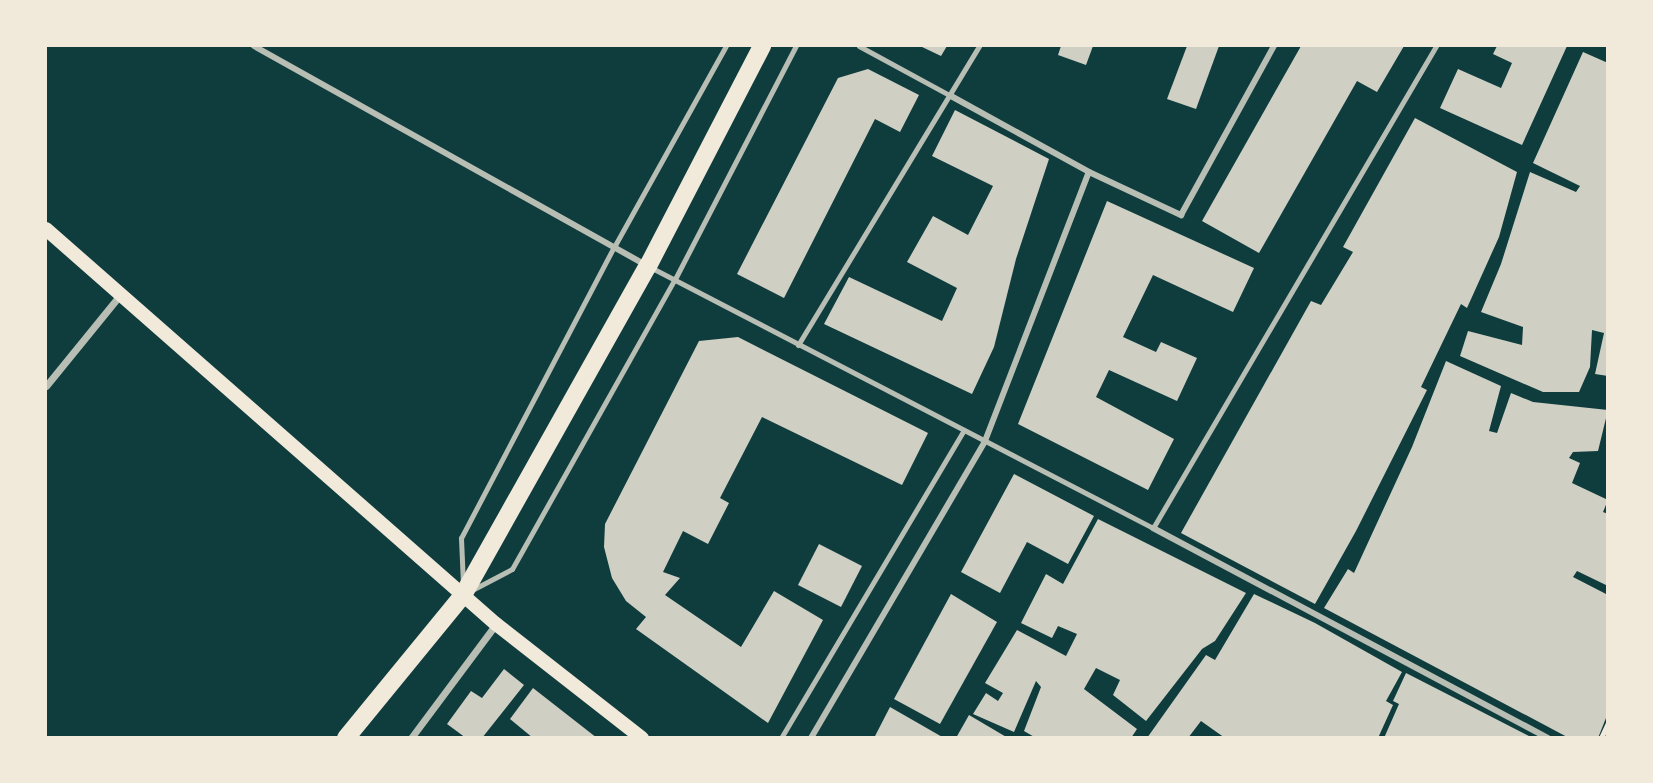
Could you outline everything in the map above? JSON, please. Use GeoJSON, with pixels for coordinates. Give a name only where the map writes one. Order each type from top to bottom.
{"type":"FeatureCollection","features":[{"type":"Feature","properties":{"kind":"main road"},"geometry":{"type":"LineString","coordinates":[[346,737],[463,595],[648,266],[762,46]]}},
{"type":"Feature","properties":{"kind":"main road"},"geometry":{"type":"LineString","coordinates":[[46,229],[496,624],[642,737]]}},
{"type":"Feature","properties":{"kind":"street"},"geometry":{"type":"LineString","coordinates":[[254,46],[648,266]]}},
{"type":"Feature","properties":{"kind":"street"},"geometry":{"type":"LineString","coordinates":[[951,96],[1089,173],[1181,215],[1274,46]]}},
{"type":"Feature","properties":{"kind":"street"},"geometry":{"type":"LineString","coordinates":[[811,737],[985,441],[1089,173]]}},
{"type":"Feature","properties":{"kind":"street"},"geometry":{"type":"LineString","coordinates":[[46,386],[120,295]]}},
{"type":"Feature","properties":{"kind":"street"},"geometry":{"type":"LineString","coordinates":[[1153,528],[1548,737]]}},
{"type":"Feature","properties":{"kind":"street"},"geometry":{"type":"LineString","coordinates":[[411,737],[496,624]]}},
{"type":"Feature","properties":{"kind":"lane"},"geometry":{"type":"LineString","coordinates":[[726,46],[614,247],[461,538],[463,595],[512,569],[675,279],[796,46]]}},
{"type":"Feature","properties":{"kind":"lane"},"geometry":{"type":"LineString","coordinates":[[859,46],[951,96]]}},
{"type":"Feature","properties":{"kind":"lane"},"geometry":{"type":"LineString","coordinates":[[798,345],[979,46]]}},
{"type":"Feature","properties":{"kind":"lane"},"geometry":{"type":"LineString","coordinates":[[648,266],[1153,528],[1436,46]]}},
{"type":"Feature","properties":{"kind":"lane"},"geometry":{"type":"LineString","coordinates":[[781,737],[964,430]]}},
{"type":"Feature","properties":{"kind":"path"},"geometry":{"type":"LineString","coordinates":[[1601,737],[1608,723]]}},
{"type":"Feature","properties":{"kind":"building"},"geometry":{"type":"Polygon","coordinates":[[[920,46],[947,46],[941,56],[920,46]]]}},
{"type":"Feature","properties":{"kind":"building"},"geometry":{"type":"Polygon","coordinates":[[[1061,46],[1093,46],[1086,65],[1058,55],[1061,46]]]}},
{"type":"Feature","properties":{"kind":"building"},"geometry":{"type":"Polygon","coordinates":[[[1187,46],[1219,46],[1196,109],[1167,99],[1187,46]]]}},
{"type":"Feature","properties":{"kind":"building"},"geometry":{"type":"Polygon","coordinates":[[[1301,46],[1404,46],[1377,92],[1357,81],[1259,253],[1202,221],[1301,46]]]}},
{"type":"Feature","properties":{"kind":"building"},"geometry":{"type":"Polygon","coordinates":[[[1497,46],[1567,46],[1522,145],[1440,108],[1458,69],[1501,88],[1512,63],[1493,54],[1497,46]]]}},
{"type":"Feature","properties":{"kind":"building"},"geometry":{"type":"Polygon","coordinates":[[[1583,52],[1608,63],[1608,376],[1595,374],[1604,333],[1592,330],[1590,367],[1579,392],[1543,392],[1460,356],[1468,331],[1522,345],[1523,327],[1481,312],[1501,264],[1530,172],[1576,192],[1580,186],[1533,163],[1583,52]]]}},
{"type":"Feature","properties":{"kind":"building"},"geometry":{"type":"Polygon","coordinates":[[[868,69],[919,95],[900,132],[875,119],[784,298],[737,274],[838,78],[868,69]]]}},
{"type":"Feature","properties":{"kind":"building"},"geometry":{"type":"Polygon","coordinates":[[[955,110],[1049,159],[1016,259],[994,347],[972,394],[824,324],[849,277],[942,321],[957,288],[907,262],[933,216],[968,235],[993,186],[932,156],[955,110]]]}},
{"type":"Feature","properties":{"kind":"building"},"geometry":{"type":"Polygon","coordinates":[[[1415,118],[1517,172],[1499,237],[1467,308],[1461,304],[1421,387],[1427,390],[1356,531],[1315,604],[1181,533],[1311,301],[1321,305],[1353,252],[1343,247],[1415,118]]]}},
{"type":"Feature","properties":{"kind":"building"},"geometry":{"type":"Polygon","coordinates":[[[1107,201],[1254,268],[1233,312],[1153,275],[1123,337],[1156,352],[1161,342],[1197,358],[1177,401],[1109,370],[1096,397],[1174,439],[1148,490],[1018,424],[1107,201]]]}},
{"type":"Feature","properties":{"kind":"building"},"geometry":{"type":"Polygon","coordinates":[[[738,337],[928,433],[902,485],[762,417],[720,498],[729,503],[708,544],[683,531],[663,572],[680,578],[665,595],[741,647],[774,591],[823,620],[768,723],[636,629],[646,617],[626,601],[612,578],[604,547],[605,524],[699,341],[738,337]]]}},
{"type":"Feature","properties":{"kind":"building"},"geometry":{"type":"Polygon","coordinates":[[[1446,361],[1501,386],[1489,431],[1497,433],[1511,393],[1533,402],[1608,410],[1598,451],[1573,452],[1569,458],[1580,463],[1572,483],[1608,500],[1603,512],[1608,514],[1608,586],[1577,571],[1573,577],[1608,595],[1608,713],[1598,738],[1569,738],[1324,608],[1348,569],[1354,573],[1412,447],[1446,361]]]}},
{"type":"Feature","properties":{"kind":"building"},"geometry":{"type":"Polygon","coordinates":[[[1014,474],[1094,516],[1068,564],[1027,542],[1000,593],[961,572],[1014,474]]]}},
{"type":"Feature","properties":{"kind":"building"},"geometry":{"type":"Polygon","coordinates":[[[1098,519],[1246,593],[1215,641],[1202,649],[1146,721],[1113,695],[1120,680],[1096,668],[1084,689],[1137,729],[1131,738],[1036,738],[1024,731],[1041,687],[1036,681],[1014,732],[973,714],[986,693],[998,701],[1003,693],[985,683],[1017,630],[1066,656],[1077,634],[1058,626],[1052,638],[1021,623],[1046,574],[1063,584],[1098,519]]]}},
{"type":"Feature","properties":{"kind":"building"},"geometry":{"type":"Polygon","coordinates":[[[819,544],[862,566],[841,607],[798,585],[819,544]]]}},
{"type":"Feature","properties":{"kind":"building"},"geometry":{"type":"Polygon","coordinates":[[[951,594],[997,622],[940,724],[894,699],[951,594]]]}},
{"type":"Feature","properties":{"kind":"building"},"geometry":{"type":"Polygon","coordinates":[[[1254,594],[1315,623],[1402,672],[1386,701],[1393,705],[1378,738],[1225,738],[1201,721],[1188,738],[1147,738],[1206,655],[1215,660],[1254,594]]]}},
{"type":"Feature","properties":{"kind":"building"},"geometry":{"type":"Polygon","coordinates":[[[504,669],[524,685],[482,738],[466,738],[447,724],[471,691],[482,698],[504,669]]]}},
{"type":"Feature","properties":{"kind":"building"},"geometry":{"type":"Polygon","coordinates":[[[1406,673],[1533,738],[1384,738],[1399,704],[1393,701],[1406,673]]]}},
{"type":"Feature","properties":{"kind":"building"},"geometry":{"type":"Polygon","coordinates":[[[533,688],[597,738],[533,738],[510,719],[533,688]]]}},
{"type":"Feature","properties":{"kind":"building"},"geometry":{"type":"Polygon","coordinates":[[[890,707],[944,738],[874,738],[890,707]]]}},
{"type":"Feature","properties":{"kind":"building"},"geometry":{"type":"Polygon","coordinates":[[[969,715],[1008,738],[956,738],[969,715]]]}}]}
